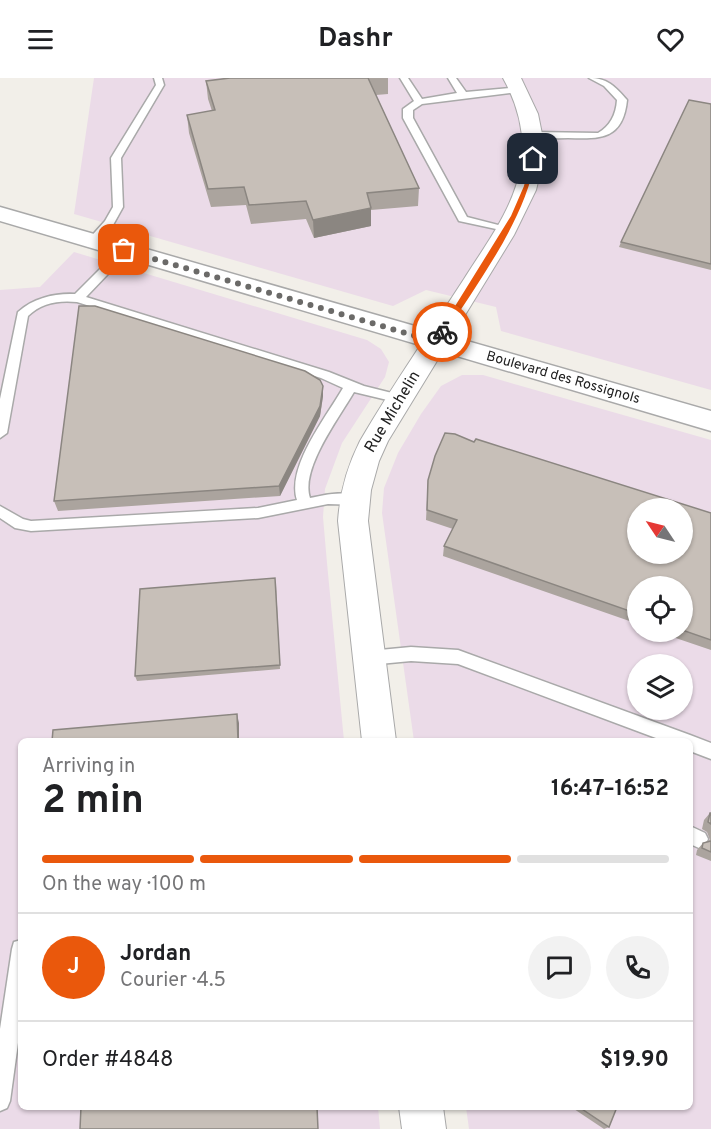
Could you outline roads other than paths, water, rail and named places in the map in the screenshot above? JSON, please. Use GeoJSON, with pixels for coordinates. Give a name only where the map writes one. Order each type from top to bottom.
{"type":"FeatureCollection","features":[{"type":"Feature","properties":{"kind":"street","name":"Rue Michelin"},"geometry":{"type":"LineString","coordinates":[[379,738],[354,528],[354,501],[358,478],[368,453],[519,206],[530,177],[533,135],[528,112],[515,83]]}},
{"type":"Feature","properties":{"kind":"street","name":"Boulevard des Rossignols"},"geometry":{"type":"LineString","coordinates":[[0,214],[711,421]]}},
{"type":"Feature","properties":{"kind":"street"},"geometry":{"type":"LineString","coordinates":[[421,1110],[424,1129]]}},
{"type":"Feature","properties":{"kind":"lane"},"geometry":{"type":"LineString","coordinates":[[92,241],[117,212],[119,202],[116,158],[160,85],[158,78]]}},
{"type":"Feature","properties":{"kind":"lane"},"geometry":{"type":"LineString","coordinates":[[404,78],[419,102]]}},
{"type":"Feature","properties":{"kind":"lane"},"geometry":{"type":"LineString","coordinates":[[452,78],[463,95]]}},
{"type":"Feature","properties":{"kind":"lane"},"geometry":{"type":"LineString","coordinates":[[533,135],[598,136],[608,132],[621,109],[622,100],[607,84],[593,78]]}},
{"type":"Feature","properties":{"kind":"lane"},"geometry":{"type":"LineString","coordinates":[[506,230],[464,219],[407,113],[410,106],[419,102],[515,83]]}},
{"type":"Feature","properties":{"kind":"lane"},"geometry":{"type":"LineString","coordinates":[[78,298],[124,250]]}},
{"type":"Feature","properties":{"kind":"lane"},"geometry":{"type":"LineString","coordinates":[[0,433],[22,315],[32,306],[46,301],[78,298],[325,375],[350,387],[400,399]]}},
{"type":"Feature","properties":{"kind":"lane"},"geometry":{"type":"LineString","coordinates":[[305,504],[301,492],[303,469],[350,387]]}},
{"type":"Feature","properties":{"kind":"lane"},"geometry":{"type":"LineString","coordinates":[[0,511],[20,524],[32,526],[258,513],[328,500],[354,501]]}},
{"type":"Feature","properties":{"kind":"lane"},"geometry":{"type":"LineString","coordinates":[[369,658],[411,654],[458,657],[676,738]]}},
{"type":"Feature","properties":{"kind":"lane"},"geometry":{"type":"LineString","coordinates":[[693,744],[711,751]]}},
{"type":"Feature","properties":{"kind":"lane"},"geometry":{"type":"LineString","coordinates":[[0,1101],[18,971]]}}]}
